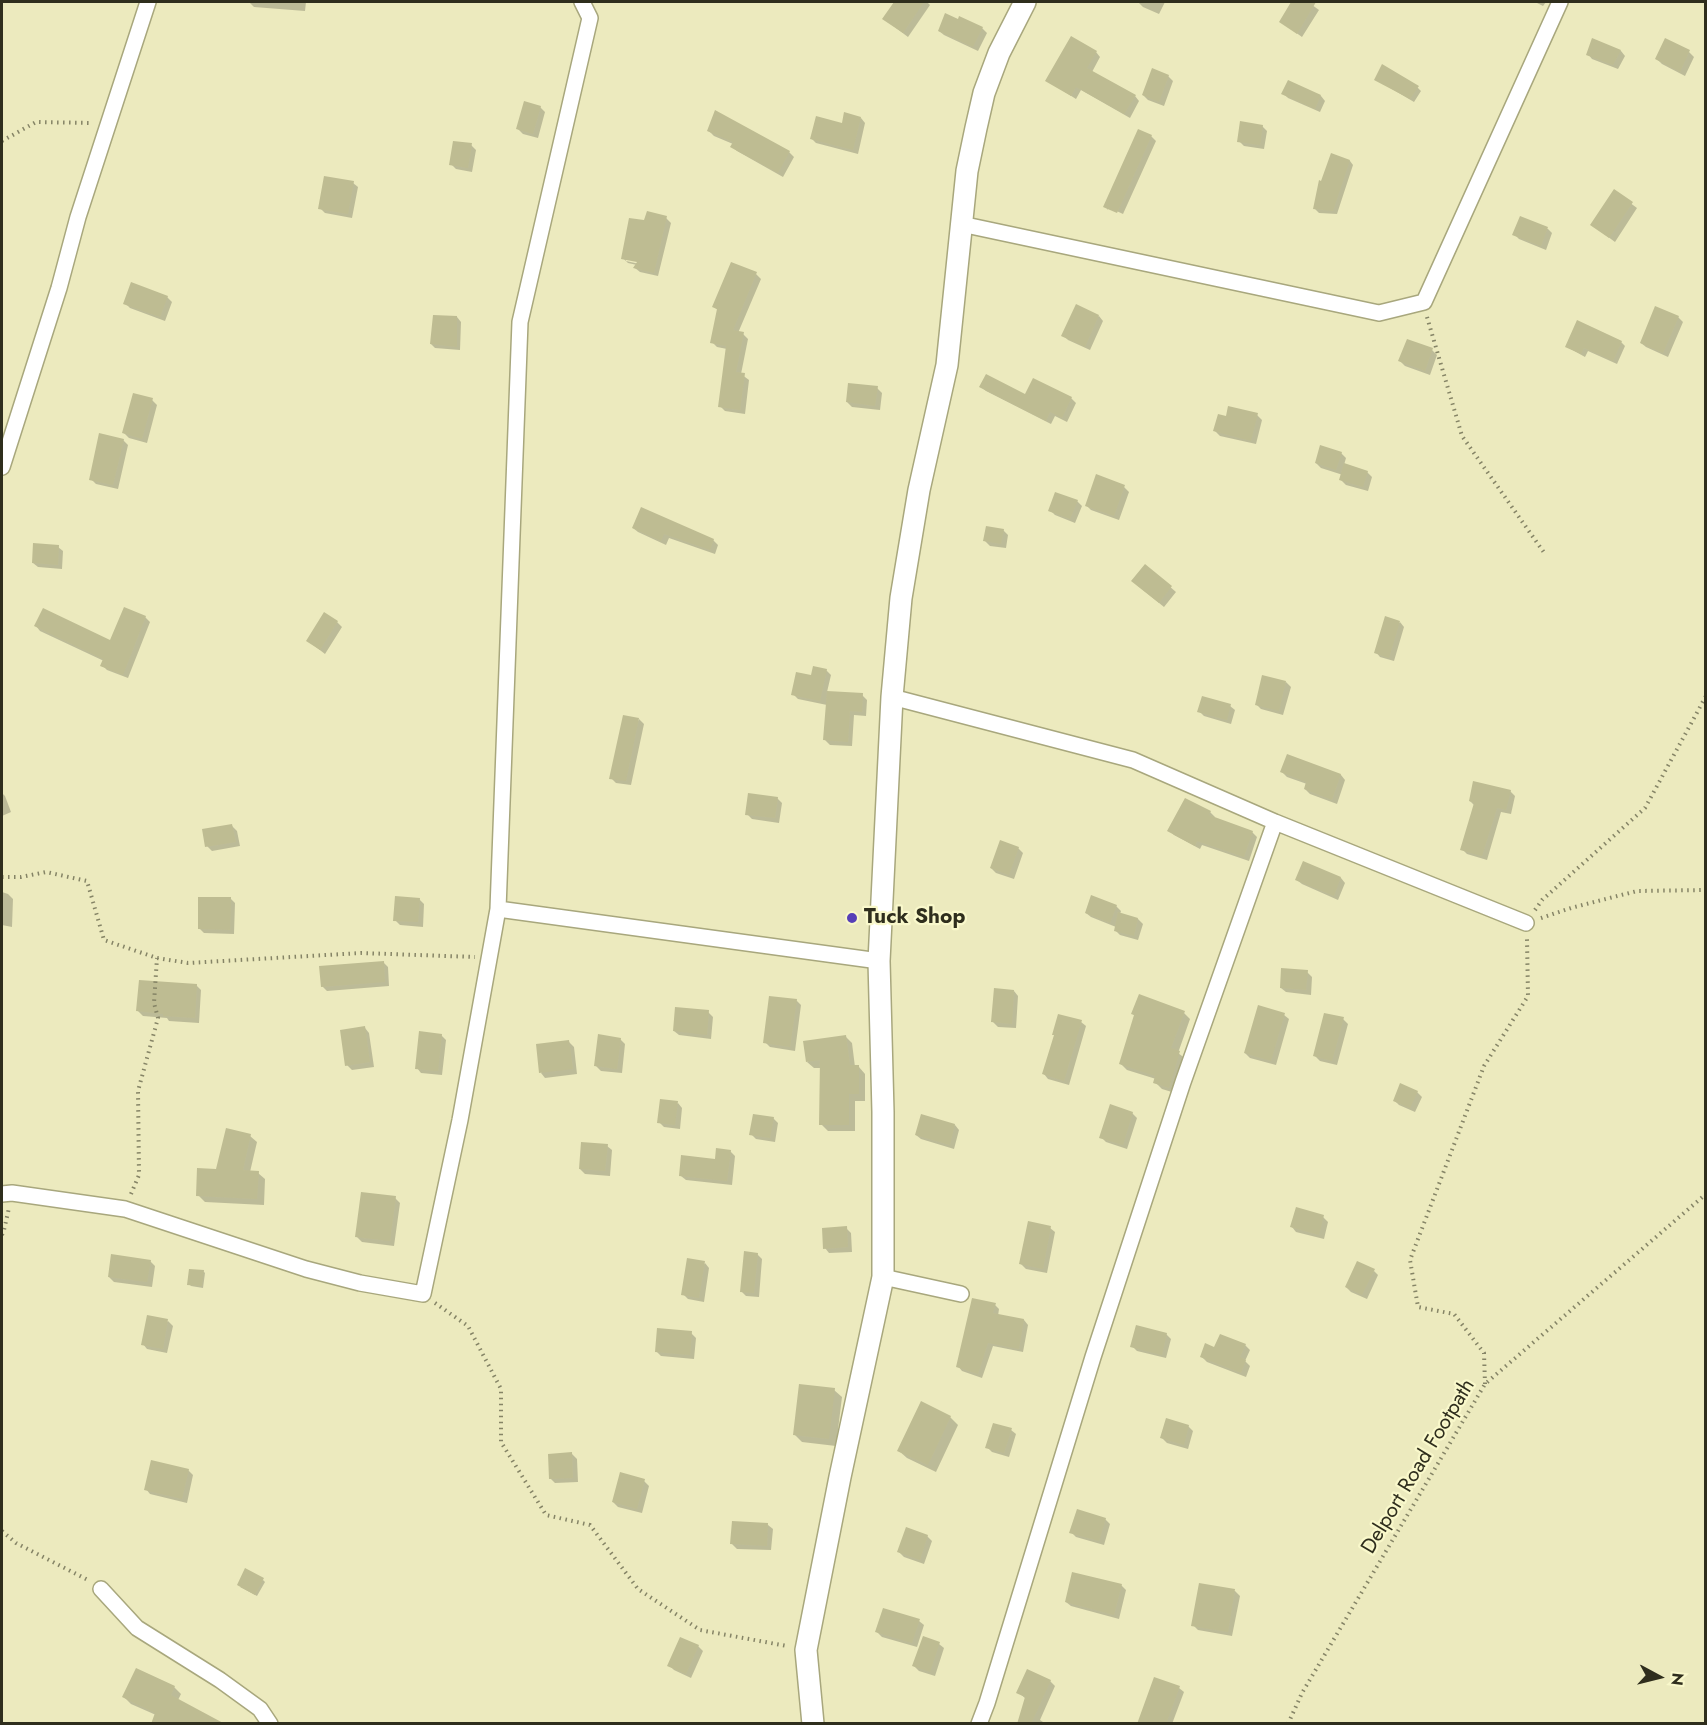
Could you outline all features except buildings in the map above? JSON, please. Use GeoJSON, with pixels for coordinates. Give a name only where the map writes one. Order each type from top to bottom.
{"type":"FeatureCollection","features":[{"type":"Feature","properties":{"kind":"street"},"geometry":{"type":"LineString","coordinates":[[2,467],[78,217],[148,2]]}},
{"type":"Feature","properties":{"kind":"street"},"geometry":{"type":"LineString","coordinates":[[7,1193],[125,1209],[306,1269],[360,1283],[423,1294],[460,1120],[498,909],[520,322],[590,18],[582,2]]}},
{"type":"Feature","properties":{"kind":"street"},"geometry":{"type":"LineString","coordinates":[[813,1724],[806,1650],[883,1277],[883,1112],[879,961],[892,697],[901,598],[919,490],[947,365],[968,171],[984,93],[999,53],[1025,2]]}},
{"type":"Feature","properties":{"kind":"street"},"geometry":{"type":"LineString","coordinates":[[961,224],[1379,313],[1424,302],[1560,2]]}},
{"type":"Feature","properties":{"kind":"street"},"geometry":{"type":"LineString","coordinates":[[892,697],[1133,760],[1275,822],[1526,923]]}},
{"type":"Feature","properties":{"kind":"street"},"geometry":{"type":"LineString","coordinates":[[979,1724],[1096,1346],[1183,1082],[1275,822]]}},
{"type":"Feature","properties":{"kind":"street"},"geometry":{"type":"LineString","coordinates":[[498,909],[879,961]]}},
{"type":"Feature","properties":{"kind":"street"},"geometry":{"type":"LineString","coordinates":[[883,1277],[961,1294]]}},
{"type":"Feature","properties":{"kind":"street"},"geometry":{"type":"LineString","coordinates":[[101,1589],[137,1628],[220,1680],[260,1710],[270,1724]]}},
{"type":"Feature","properties":{"kind":"path"},"geometry":{"type":"LineString","coordinates":[[2,141],[36,123],[108,124]]}},
{"type":"Feature","properties":{"kind":"path"},"geometry":{"type":"LineString","coordinates":[[1424,302],[1462,436],[1545,554]]}},
{"type":"Feature","properties":{"kind":"path"},"geometry":{"type":"LineString","coordinates":[[1485,1384],[1484,1353],[1454,1314],[1418,1307],[1410,1260],[1484,1066],[1528,996],[1526,923],[1542,900],[1645,808],[1706,696]]}},
{"type":"Feature","properties":{"kind":"path"},"geometry":{"type":"LineString","coordinates":[[2,877],[21,877],[46,872],[87,881],[104,940],[157,958],[188,963],[360,953],[490,958]]}},
{"type":"Feature","properties":{"kind":"path"},"geometry":{"type":"LineString","coordinates":[[1526,923],[1570,908],[1637,891],[1706,890]]}},
{"type":"Feature","properties":{"kind":"path"},"geometry":{"type":"LineString","coordinates":[[125,1209],[139,1175],[138,1091],[158,1018],[154,1004],[157,958]]}},
{"type":"Feature","properties":{"kind":"path"},"geometry":{"type":"LineString","coordinates":[[2,1235],[7,1193]]}},
{"type":"Feature","properties":{"kind":"path","name":"Delport Road Footpath"},"geometry":{"type":"LineString","coordinates":[[1288,1724],[1302,1694],[1485,1384],[1706,1194]]}},
{"type":"Feature","properties":{"kind":"path"},"geometry":{"type":"LineString","coordinates":[[423,1294],[468,1326],[501,1389],[501,1442],[546,1515],[590,1525],[638,1589],[700,1630],[806,1650]]}},
{"type":"Feature","properties":{"kind":"path"},"geometry":{"type":"LineString","coordinates":[[2,1531],[16,1543],[101,1589]]}},
{"type":"Feature","properties":{"kind":"place","name":"Tuck Shop"},"geometry":{"type":"Point","coordinates":[852,918]}}]}
